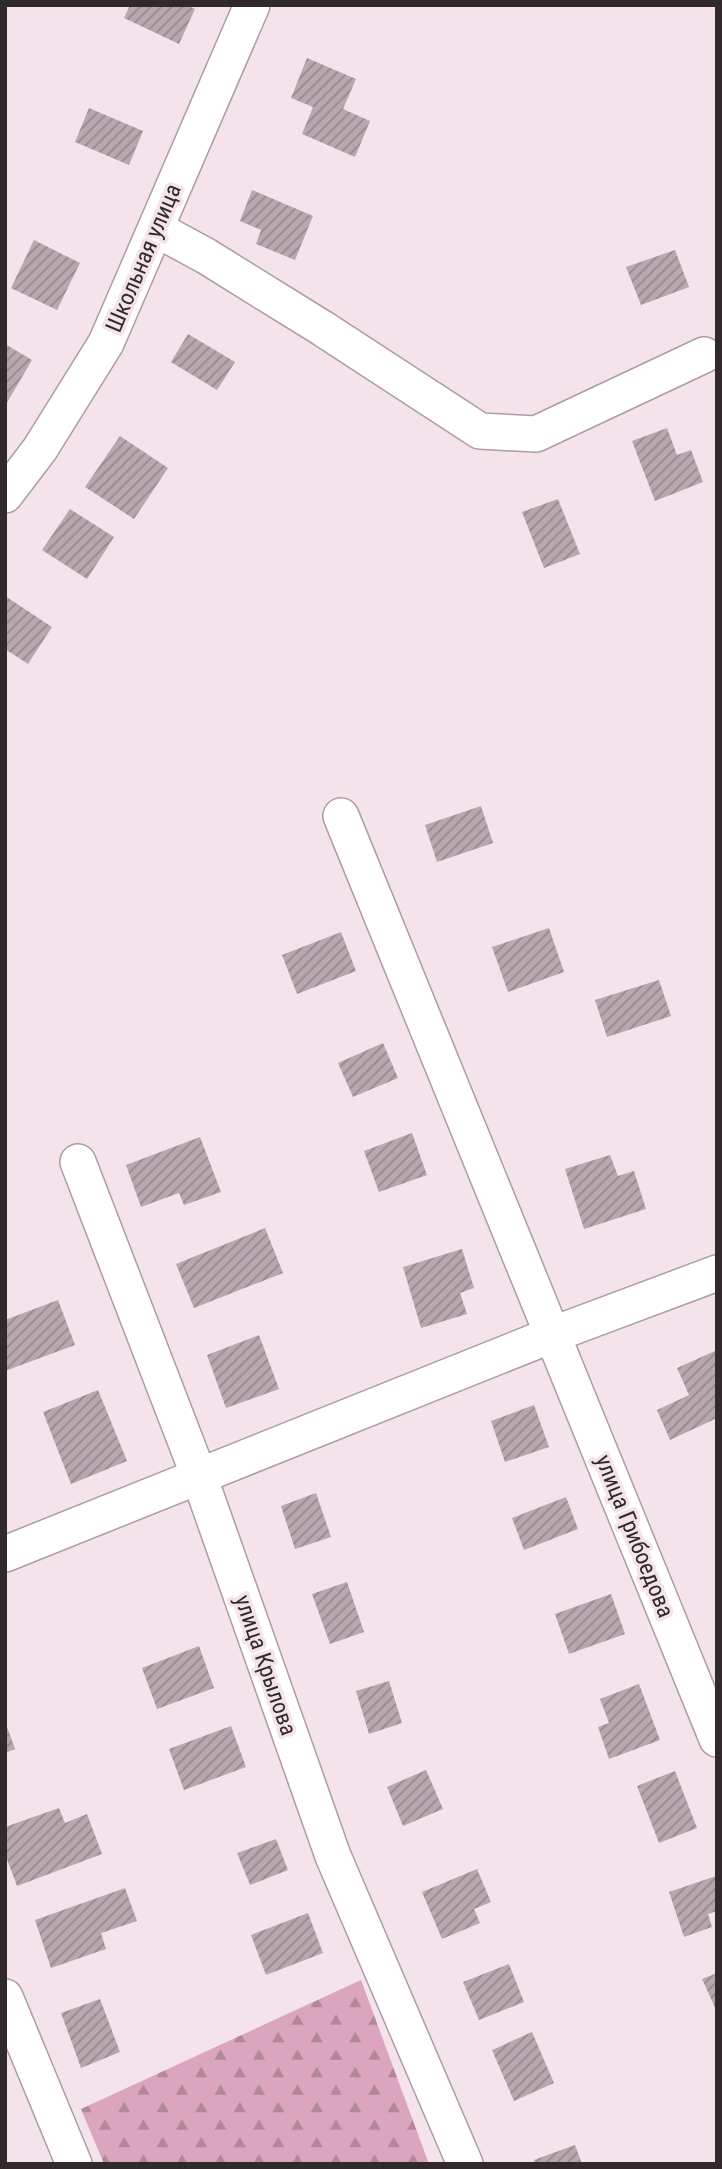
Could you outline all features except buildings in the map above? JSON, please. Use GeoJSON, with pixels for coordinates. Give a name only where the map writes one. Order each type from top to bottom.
{"type":"FeatureCollection","features":[{"type":"Feature","properties":{"kind":"street","name":"Школьная улица"},"geometry":{"type":"LineString","coordinates":[[5,495],[40,449],[106,343],[252,5]]}},
{"type":"Feature","properties":{"kind":"street"},"geometry":{"type":"LineString","coordinates":[[156,229],[206,256],[322,328],[480,431],[536,434],[704,355]]}},
{"type":"Feature","properties":{"kind":"street","name":"улица Грибоедова"},"geometry":{"type":"LineString","coordinates":[[341,816],[717,1739]]}},
{"type":"Feature","properties":{"kind":"street","name":"улица Крылова"},"geometry":{"type":"LineString","coordinates":[[78,1162],[199,1476],[333,1856],[465,2164]]}},
{"type":"Feature","properties":{"kind":"street"},"geometry":{"type":"LineString","coordinates":[[5,1554],[554,1334],[717,1273]]}},
{"type":"Feature","properties":{"kind":"street"},"geometry":{"type":"LineString","coordinates":[[5,1997],[74,2164]]}},
{"type":"Feature","properties":{"kind":"green space"},"geometry":{"type":"Polygon","coordinates":[[[361,1980],[429,2164],[104,2164],[81,2109],[361,1980]]]}}]}
